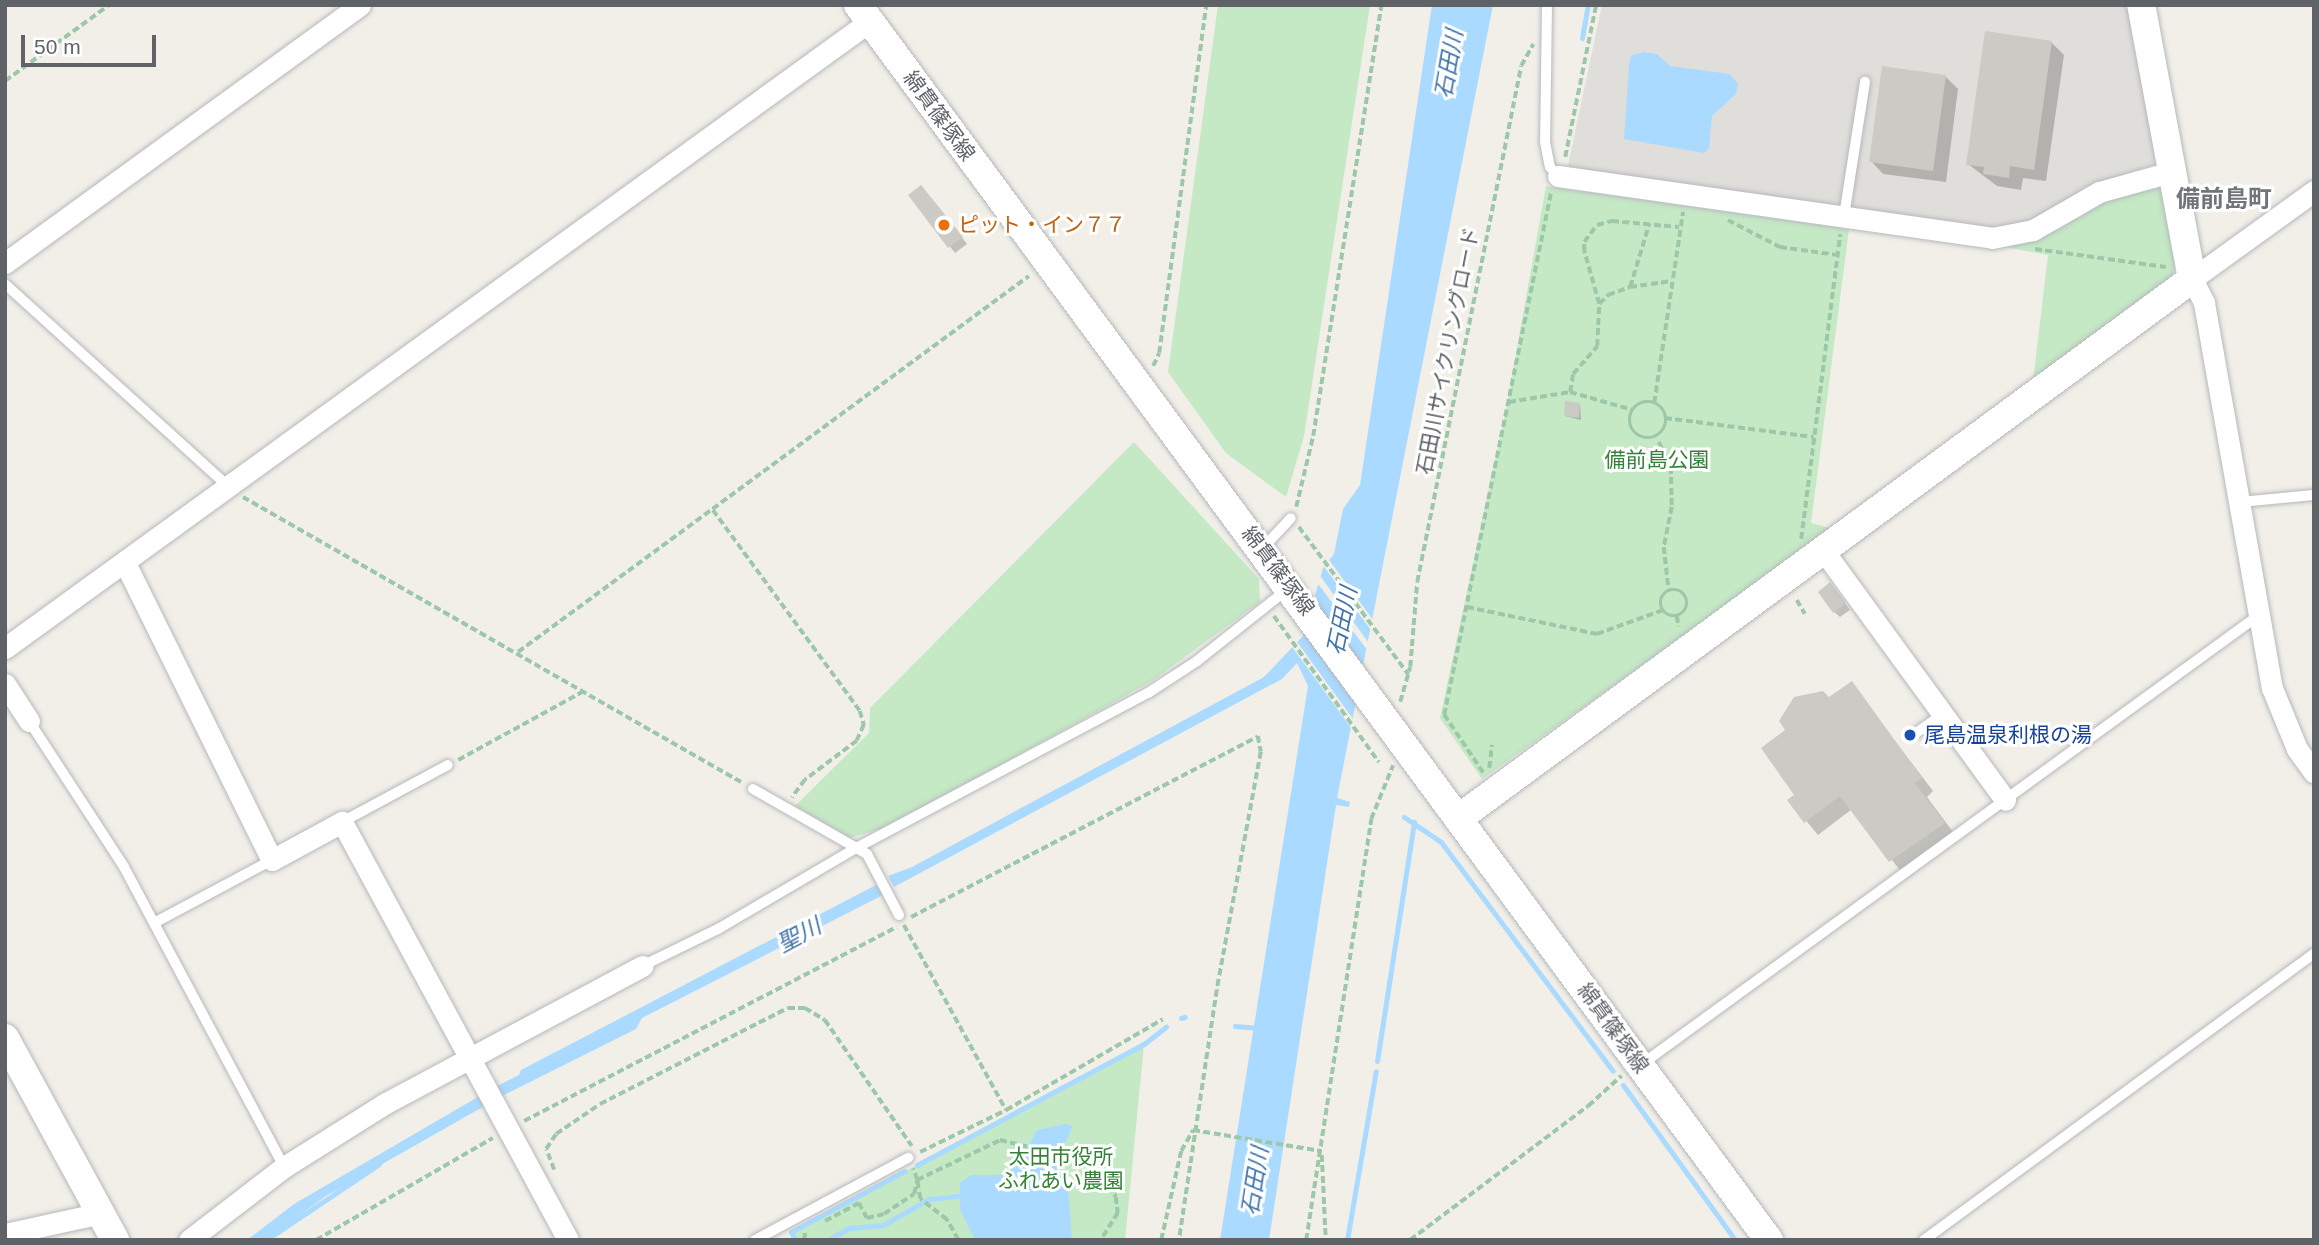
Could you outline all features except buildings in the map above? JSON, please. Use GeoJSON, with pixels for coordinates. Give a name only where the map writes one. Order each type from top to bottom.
{"type":"FeatureCollection","features":[{"type":"Feature","properties":{"kind":"main road"},"geometry":{"type":"LineString","coordinates":[[1459,818],[1810,549],[2183,274],[2171,172],[2141,5]]}},
{"type":"Feature","properties":{"kind":"main road","name":"綿貫篠塚線"},"geometry":{"type":"LineString","coordinates":[[864,13],[1293,592],[1390,710],[1459,818],[1769,1240]]}},
{"type":"Feature","properties":{"kind":"main road"},"geometry":{"type":"LineString","coordinates":[[5,1038],[115,1240]]}},
{"type":"Feature","properties":{"kind":"street"},"geometry":{"type":"LineString","coordinates":[[5,263],[360,5]]}},
{"type":"Feature","properties":{"kind":"street"},"geometry":{"type":"LineString","coordinates":[[5,648],[125,563],[864,13]]}},
{"type":"Feature","properties":{"kind":"street"},"geometry":{"type":"LineString","coordinates":[[1556,181],[1842,222],[1992,238],[2012,236],[2055,221],[2108,188],[2171,172]]}},
{"type":"Feature","properties":{"kind":"street"},"geometry":{"type":"LineString","coordinates":[[2314,191],[2183,274],[2204,303],[2259,615],[2281,716],[2314,772]]}},
{"type":"Feature","properties":{"kind":"street"},"geometry":{"type":"LineString","coordinates":[[1810,549],[1942,715],[2005,800]]}},
{"type":"Feature","properties":{"kind":"street"},"geometry":{"type":"LineString","coordinates":[[125,563],[272,860],[342,822],[568,1240]]}},
{"type":"Feature","properties":{"kind":"street"},"geometry":{"type":"LineString","coordinates":[[5,684],[30,721]]}},
{"type":"Feature","properties":{"kind":"street"},"geometry":{"type":"LineString","coordinates":[[189,1240],[284,1167],[642,966]]}},
{"type":"Feature","properties":{"kind":"street"},"geometry":{"type":"LineString","coordinates":[[5,1234],[101,1213]]}},
{"type":"Feature","properties":{"kind":"lane"},"geometry":{"type":"LineString","coordinates":[[1547,5],[1545,142],[1556,181]]}},
{"type":"Feature","properties":{"kind":"lane"},"geometry":{"type":"LineString","coordinates":[[1842,222],[1865,82]]}},
{"type":"Feature","properties":{"kind":"lane"},"geometry":{"type":"LineString","coordinates":[[5,284],[228,486]]}},
{"type":"Feature","properties":{"kind":"lane"},"geometry":{"type":"LineString","coordinates":[[2240,502],[2314,495]]}},
{"type":"Feature","properties":{"kind":"lane"},"geometry":{"type":"LineString","coordinates":[[1262,549],[1295,522]]}},
{"type":"Feature","properties":{"kind":"lane"},"geometry":{"type":"LineString","coordinates":[[642,966],[718,929],[1148,693],[1293,592]]}},
{"type":"Feature","properties":{"kind":"lane"},"geometry":{"type":"LineString","coordinates":[[1641,1065],[2259,615]]}},
{"type":"Feature","properties":{"kind":"lane"},"geometry":{"type":"LineString","coordinates":[[1916,733],[1942,715]]}},
{"type":"Feature","properties":{"kind":"lane"},"geometry":{"type":"LineString","coordinates":[[30,721],[124,867],[284,1167]]}},
{"type":"Feature","properties":{"kind":"lane"},"geometry":{"type":"LineString","coordinates":[[342,822],[448,765]]}},
{"type":"Feature","properties":{"kind":"lane"},"geometry":{"type":"LineString","coordinates":[[753,789],[862,851],[901,919]]}},
{"type":"Feature","properties":{"kind":"lane"},"geometry":{"type":"LineString","coordinates":[[154,923],[272,860]]}},
{"type":"Feature","properties":{"kind":"lane"},"geometry":{"type":"LineString","coordinates":[[1924,1240],[2314,953]]}},
{"type":"Feature","properties":{"kind":"lane"},"geometry":{"type":"LineString","coordinates":[[755,1240],[908,1158]]}},
{"type":"Feature","properties":{"kind":"path"},"geometry":{"type":"LineString","coordinates":[[5,81],[109,5]]}},
{"type":"Feature","properties":{"kind":"path"},"geometry":{"type":"LineString","coordinates":[[1136,382],[1150,370],[1159,353],[1206,5]]}},
{"type":"Feature","properties":{"kind":"path"},"geometry":{"type":"LineString","coordinates":[[1381,5],[1313,436],[1295,522],[1409,675]]}},
{"type":"Feature","properties":{"kind":"path"},"geometry":{"type":"LineString","coordinates":[[1492,745],[1490,767],[1482,773],[1445,720],[1509,402],[1596,5]]}},
{"type":"Feature","properties":{"kind":"path","name":"石田川サイクリングロード"},"geometry":{"type":"LineString","coordinates":[[1390,710],[1409,675],[1417,582],[1521,66],[1537,39]]}},
{"type":"Feature","properties":{"kind":"path"},"geometry":{"type":"LineString","coordinates":[[1556,181],[1564,197]]}},
{"type":"Feature","properties":{"kind":"path"},"geometry":{"type":"LineString","coordinates":[[1670,209],[1696,213]]}},
{"type":"Feature","properties":{"kind":"path"},"geometry":{"type":"LineString","coordinates":[[1683,211],[1654,403],[1665,418],[1814,437]]}},
{"type":"Feature","properties":{"kind":"path"},"geometry":{"type":"LineString","coordinates":[[1724,218],[1780,247],[1838,255]]}},
{"type":"Feature","properties":{"kind":"path"},"geometry":{"type":"LineString","coordinates":[[1570,393],[1573,374],[1597,346],[1599,304],[1584,251],[1588,234],[1597,225],[1612,221],[1680,228]]}},
{"type":"Feature","properties":{"kind":"path"},"geometry":{"type":"LineString","coordinates":[[1810,549],[1814,437],[1842,222]]}},
{"type":"Feature","properties":{"kind":"path"},"geometry":{"type":"LineString","coordinates":[[1630,287],[1649,223]]}},
{"type":"Feature","properties":{"kind":"path"},"geometry":{"type":"LineString","coordinates":[[2043,239],[2024,247],[2183,274]]}},
{"type":"Feature","properties":{"kind":"path"},"geometry":{"type":"LineString","coordinates":[[518,652],[1047,263]]}},
{"type":"Feature","properties":{"kind":"path"},"geometry":{"type":"LineString","coordinates":[[1599,304],[1608,295],[1630,287],[1672,281]]}},
{"type":"Feature","properties":{"kind":"path"},"geometry":{"type":"LineString","coordinates":[[1509,402],[1570,393],[1633,410]]}},
{"type":"Feature","properties":{"kind":"path"},"geometry":{"type":"LineString","coordinates":[[1654,403],[1643,403],[1633,410],[1631,425],[1643,437],[1660,432],[1665,418]]}},
{"type":"Feature","properties":{"kind":"path"},"geometry":{"type":"LineString","coordinates":[[1659,442],[1671,467],[1672,507],[1664,547],[1669,592]]}},
{"type":"Feature","properties":{"kind":"path"},"geometry":{"type":"LineString","coordinates":[[228,486],[586,690],[753,789]]}},
{"type":"Feature","properties":{"kind":"path"},"geometry":{"type":"LineString","coordinates":[[713,510],[860,710],[864,725],[857,741],[806,780],[787,807]]}},
{"type":"Feature","properties":{"kind":"path"},"geometry":{"type":"LineString","coordinates":[[1663,610],[1663,597],[1669,592],[1677,591],[1686,599],[1686,608],[1677,616]]}},
{"type":"Feature","properties":{"kind":"path"},"geometry":{"type":"LineString","coordinates":[[1467,607],[1597,634],[1663,610],[1677,616]]}},
{"type":"Feature","properties":{"kind":"path"},"geometry":{"type":"LineString","coordinates":[[1272,614],[1380,762]]}},
{"type":"Feature","properties":{"kind":"path"},"geometry":{"type":"LineString","coordinates":[[1677,616],[1680,632],[1691,624]]}},
{"type":"Feature","properties":{"kind":"path"},"geometry":{"type":"LineString","coordinates":[[448,765],[586,690]]}},
{"type":"Feature","properties":{"kind":"path"},"geometry":{"type":"LineString","coordinates":[[316,1240],[507,1128],[978,878],[1258,736],[1261,752],[1194,1130],[1179,1240]]}},
{"type":"Feature","properties":{"kind":"path"},"geometry":{"type":"LineString","coordinates":[[1306,1240],[1369,832],[1390,771]]}},
{"type":"Feature","properties":{"kind":"path"},"geometry":{"type":"LineString","coordinates":[[901,919],[1006,1110]]}},
{"type":"Feature","properties":{"kind":"path"},"geometry":{"type":"LineString","coordinates":[[555,1174],[546,1149],[556,1134],[600,1104],[788,1008],[805,1009],[825,1020],[917,1154],[1006,1110],[1163,1019]]}},
{"type":"Feature","properties":{"kind":"path"},"geometry":{"type":"LineString","coordinates":[[1410,1240],[1588,1107],[1614,1081]]}},
{"type":"Feature","properties":{"kind":"path"},"geometry":{"type":"LineString","coordinates":[[1194,1130],[1321,1151]]}},
{"type":"Feature","properties":{"kind":"path"},"geometry":{"type":"LineString","coordinates":[[1161,1240],[1181,1151],[1194,1130]]}},
{"type":"Feature","properties":{"kind":"path"},"geometry":{"type":"LineString","coordinates":[[804,1240],[802,1232],[859,1203],[867,1218],[884,1214],[914,1194],[918,1180],[1000,1140],[1024,1144],[1090,1164],[1104,1176],[1116,1197],[1118,1213],[1101,1240]]}},
{"type":"Feature","properties":{"kind":"path"},"geometry":{"type":"LineString","coordinates":[[1321,1151],[1326,1240]]}},
{"type":"Feature","properties":{"kind":"path"},"geometry":{"type":"LineString","coordinates":[[908,1158],[918,1180],[920,1199],[925,1206],[947,1220],[958,1240]]}},
{"type":"Feature","properties":{"kind":"shaded area"},"geometry":{"type":"Polygon","coordinates":[[[1602,5],[2131,5],[2158,158],[2152,165],[2090,187],[2049,212],[2015,225],[1981,228],[1567,170],[1602,5]]]}},
{"type":"Feature","properties":{"kind":"green space"},"geometry":{"type":"Polygon","coordinates":[[[1218,5],[1370,5],[1304,436],[1286,497],[1226,453],[1168,372],[1218,5]]]}},
{"type":"Feature","properties":{"kind":"green space"},"geometry":{"type":"Polygon","coordinates":[[[2157,183],[2165,191],[2175,264],[2172,281],[2033,381],[2048,255],[2000,246],[2031,240],[2082,216],[2101,200],[2157,183]]]}},
{"type":"Feature","properties":{"kind":"green space","name":"備前島公園"},"geometry":{"type":"Polygon","coordinates":[[[1546,186],[1849,229],[1811,523],[1834,529],[1482,779],[1440,718],[1507,404],[1546,186]]]}},
{"type":"Feature","properties":{"kind":"green space"},"geometry":{"type":"Polygon","coordinates":[[[1134,442],[1259,579],[1260,602],[1152,681],[891,826],[850,838],[795,806],[869,733],[870,708],[1134,442]]]}},
{"type":"Feature","properties":{"kind":"green space","name":"太田市役所 ふれあい農園"},"geometry":{"type":"Polygon","coordinates":[[[1144,1044],[1125,1240],[795,1240],[791,1232],[1144,1044]]]}},
{"type":"Feature","properties":{"kind":"water","name":"石田川"},"geometry":{"type":"Polygon","coordinates":[[[1432,5],[1493,5],[1337,798],[1350,802],[1349,807],[1336,805],[1269,1240],[1220,1240],[1308,686],[1297,663],[1282,679],[894,887],[888,876],[912,867],[1264,677],[1303,636],[1323,568],[1334,554],[1343,509],[1360,485],[1432,5]]]}},
{"type":"Feature","properties":{"kind":"water"},"geometry":{"type":"Polygon","coordinates":[[[1644,52],[1657,54],[1670,66],[1730,74],[1738,84],[1736,94],[1712,116],[1709,148],[1704,153],[1624,139],[1631,56],[1644,52]]]}},
{"type":"Feature","properties":{"kind":"water"},"geometry":{"type":"Polygon","coordinates":[[[876,885],[883,895],[642,1018],[636,1029],[498,1098],[493,1088],[519,1075],[521,1070],[876,885]]]}},
{"type":"Feature","properties":{"kind":"water"},"geometry":{"type":"Polygon","coordinates":[[[483,1094],[488,1104],[326,1196],[266,1240],[247,1240],[294,1204],[483,1094]]]}},
{"type":"Feature","properties":{"kind":"water"},"geometry":{"type":"Polygon","coordinates":[[[1065,1124],[1073,1126],[1056,1163],[1068,1188],[1072,1240],[975,1240],[960,1209],[960,1183],[971,1175],[998,1175],[1017,1166],[1037,1130],[1065,1124]]]}},
{"type":"Feature","properties":{"kind":"pier"},"geometry":{"type":"Polygon","coordinates":[[[1327,557],[1376,624],[1374,634],[1322,564],[1327,557]]]}},
{"type":"Feature","properties":{"kind":"pier"},"geometry":{"type":"Polygon","coordinates":[[[1318,573],[1371,646],[1370,654],[1316,581],[1318,573]]]}},
{"type":"Feature","properties":{"kind":"pier"},"geometry":{"type":"Polygon","coordinates":[[[1295,639],[1356,723],[1354,732],[1290,644],[1295,639]]]}},
{"type":"Feature","properties":{"kind":"waterway"},"geometry":{"type":"LineString","coordinates":[[1582,38],[1588,5]]}},
{"type":"Feature","properties":{"kind":"waterway"},"geometry":{"type":"LineString","coordinates":[[1404,817],[1441,842],[1613,1071]]}},
{"type":"Feature","properties":{"kind":"waterway"},"geometry":{"type":"LineString","coordinates":[[1377,1061],[1414,822]]}},
{"type":"Feature","properties":{"kind":"waterway"},"geometry":{"type":"LineString","coordinates":[[1181,1018],[1185,1017]]}},
{"type":"Feature","properties":{"kind":"waterway"},"geometry":{"type":"LineString","coordinates":[[1235,1026],[1256,1028]]}},
{"type":"Feature","properties":{"kind":"waterway"},"geometry":{"type":"LineString","coordinates":[[917,1165],[1144,1044],[1166,1027]]}},
{"type":"Feature","properties":{"kind":"waterway"},"geometry":{"type":"LineString","coordinates":[[1347,1240],[1376,1071]]}},
{"type":"Feature","properties":{"kind":"waterway"},"geometry":{"type":"LineString","coordinates":[[1623,1085],[1735,1240]]}},
{"type":"Feature","properties":{"kind":"waterway","name":"聖川"},"geometry":{"type":"LineString","coordinates":[[266,1240],[379,1164]]}},
{"type":"Feature","properties":{"kind":"waterway"},"geometry":{"type":"LineString","coordinates":[[795,1240],[791,1232],[905,1171]]}},
{"type":"Feature","properties":{"kind":"waterway"},"geometry":{"type":"LineString","coordinates":[[828,1240],[849,1228],[883,1225],[929,1199],[958,1196]]}},
{"type":"Feature","properties":{"kind":"place","name":"ピット・イン７７"},"geometry":{"type":"Point","coordinates":[944,225]}},
{"type":"Feature","properties":{"kind":"place","name":"尾島温泉利根の湯"},"geometry":{"type":"Point","coordinates":[1910,735]}},
{"type":"Feature","properties":{"kind":"district","name":"備前島町"},"geometry":{"type":"Point","coordinates":[2224,199]}}]}
